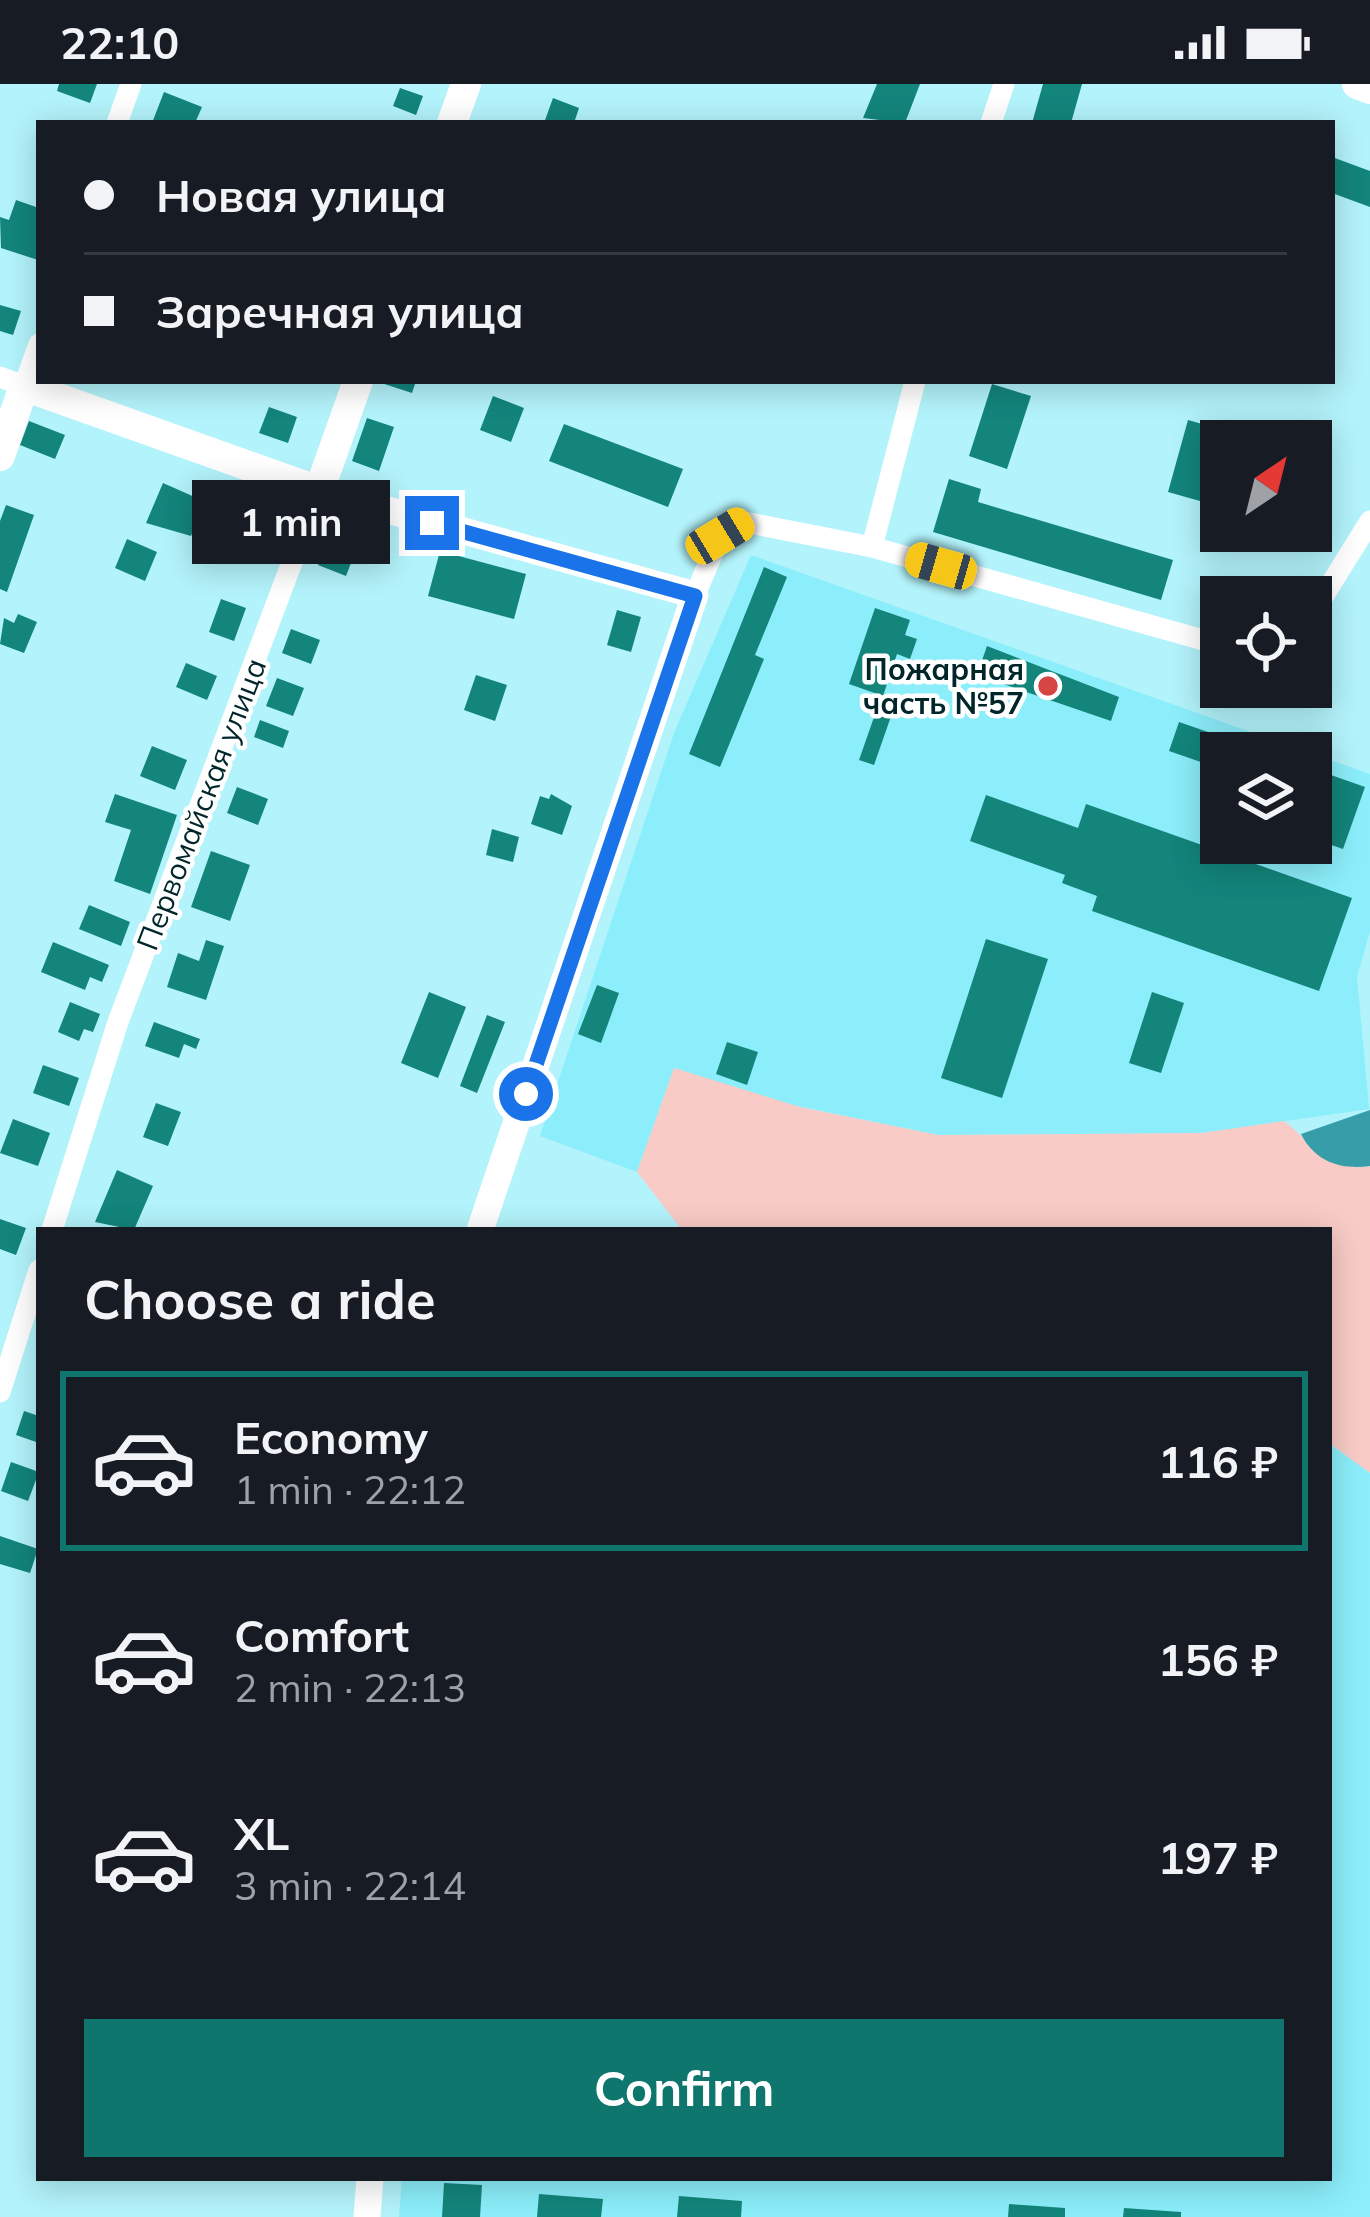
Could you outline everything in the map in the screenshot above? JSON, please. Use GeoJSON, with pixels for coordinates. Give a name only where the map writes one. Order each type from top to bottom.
{"type":"FeatureCollection","features":[{"type":"Feature","properties":{"kind":"main road"},"geometry":{"type":"LineString","coordinates":[[453,120],[466,84]]}},
{"type":"Feature","properties":{"kind":"main road"},"geometry":{"type":"LineString","coordinates":[[1357,84],[1370,89]]}},
{"type":"Feature","properties":{"kind":"main road"},"geometry":{"type":"LineString","coordinates":[[0,456],[12,382],[319,491]]}},
{"type":"Feature","properties":{"kind":"main road","name":"Первомайская улица"},"geometry":{"type":"LineString","coordinates":[[319,491],[357,384]]}},
{"type":"Feature","properties":{"kind":"street"},"geometry":{"type":"LineString","coordinates":[[118,120],[131,84]]}},
{"type":"Feature","properties":{"kind":"street"},"geometry":{"type":"LineString","coordinates":[[993,120],[1004,84]]}},
{"type":"Feature","properties":{"kind":"street"},"geometry":{"type":"LineString","coordinates":[[12,382],[36,348]]}},
{"type":"Feature","properties":{"kind":"street"},"geometry":{"type":"LineString","coordinates":[[872,547],[914,384]]}},
{"type":"Feature","properties":{"kind":"street"},"geometry":{"type":"LineString","coordinates":[[319,491],[695,596]]}},
{"type":"Feature","properties":{"kind":"street","name":"Первомайская улица"},"geometry":{"type":"LineString","coordinates":[[53,1227],[118,1022],[319,491]]}},
{"type":"Feature","properties":{"kind":"street"},"geometry":{"type":"LineString","coordinates":[[1332,582],[1370,521]]}},
{"type":"Feature","properties":{"kind":"street"},"geometry":{"type":"LineString","coordinates":[[481,1227],[695,596],[720,536],[744,522],[872,547],[1200,639]]}},
{"type":"Feature","properties":{"kind":"street"},"geometry":{"type":"LineString","coordinates":[[0,1392],[36,1279]]}},
{"type":"Feature","properties":{"kind":"street"},"geometry":{"type":"LineString","coordinates":[[367,2217],[370,2181]]}},
{"type":"Feature","properties":{"kind":"shaded area"},"geometry":{"type":"Polygon","coordinates":[[[751,555],[1251,732],[1200,732],[1200,864],[1332,864],[1332,760],[1370,774],[1370,931],[1357,977],[1369,1109],[1202,1133],[938,1135],[778,1102],[674,1068],[637,1172],[540,1136],[674,733],[751,555]]]}},
{"type":"Feature","properties":{"kind":"shaded area"},"geometry":{"type":"Polygon","coordinates":[[[674,1068],[800,1107],[938,1135],[1202,1133],[1284,1121],[1332,1161],[1370,1166],[1370,1473],[1332,1445],[1332,1227],[680,1227],[637,1172],[674,1068]]]}},
{"type":"Feature","properties":{"kind":"shaded area"},"geometry":{"type":"Polygon","coordinates":[[[1370,1110],[1370,1166],[1330,1162],[1301,1134],[1370,1110]]]}},
{"type":"Feature","properties":{"kind":"shaded area"},"geometry":{"type":"Polygon","coordinates":[[[1332,1445],[1370,1473],[1370,2217],[399,2217],[402,2181],[1332,2181],[1332,1445]]]}},
{"type":"Feature","properties":{"kind":"building"},"geometry":{"type":"Polygon","coordinates":[[[59,84],[97,84],[90,103],[57,91],[59,84]]]}},
{"type":"Feature","properties":{"kind":"building"},"geometry":{"type":"Polygon","coordinates":[[[877,84],[920,84],[906,120],[863,118],[877,84]]]}},
{"type":"Feature","properties":{"kind":"building"},"geometry":{"type":"Polygon","coordinates":[[[1043,84],[1082,84],[1072,120],[1033,120],[1043,84]]]}},
{"type":"Feature","properties":{"kind":"building"},"geometry":{"type":"Polygon","coordinates":[[[400,88],[423,96],[416,115],[393,106],[400,88]]]}},
{"type":"Feature","properties":{"kind":"building"},"geometry":{"type":"Polygon","coordinates":[[[164,92],[202,107],[196,120],[153,120],[164,92]]]}},
{"type":"Feature","properties":{"kind":"building"},"geometry":{"type":"Polygon","coordinates":[[[553,98],[579,108],[575,120],[545,120],[553,98]]]}},
{"type":"Feature","properties":{"kind":"building"},"geometry":{"type":"Polygon","coordinates":[[[1335,158],[1370,171],[1370,207],[1335,194],[1335,158]]]}},
{"type":"Feature","properties":{"kind":"building"},"geometry":{"type":"Polygon","coordinates":[[[16,200],[36,207],[36,259],[1,248],[0,217],[9,220],[16,200]]]}},
{"type":"Feature","properties":{"kind":"building"},"geometry":{"type":"Polygon","coordinates":[[[0,305],[21,311],[13,335],[0,331],[0,305]]]}},
{"type":"Feature","properties":{"kind":"building"},"geometry":{"type":"Polygon","coordinates":[[[384,384],[415,384],[412,393],[384,384]]]}},
{"type":"Feature","properties":{"kind":"building"},"geometry":{"type":"Polygon","coordinates":[[[992,384],[1031,396],[1007,469],[969,456],[992,384]]]}},
{"type":"Feature","properties":{"kind":"building"},"geometry":{"type":"Polygon","coordinates":[[[493,396],[524,408],[511,442],[480,430],[493,396]]]}},
{"type":"Feature","properties":{"kind":"building"},"geometry":{"type":"Polygon","coordinates":[[[269,407],[297,417],[288,443],[259,433],[269,407]]]}},
{"type":"Feature","properties":{"kind":"building"},"geometry":{"type":"Polygon","coordinates":[[[367,418],[394,427],[379,471],[352,461],[367,418]]]}},
{"type":"Feature","properties":{"kind":"building"},"geometry":{"type":"Polygon","coordinates":[[[1188,420],[1200,423],[1200,501],[1168,492],[1188,420]]]}},
{"type":"Feature","properties":{"kind":"building"},"geometry":{"type":"Polygon","coordinates":[[[29,421],[65,435],[55,459],[20,445],[29,421]]]}},
{"type":"Feature","properties":{"kind":"building"},"geometry":{"type":"Polygon","coordinates":[[[564,424],[683,469],[668,507],[549,461],[564,424]]]}},
{"type":"Feature","properties":{"kind":"building"},"geometry":{"type":"Polygon","coordinates":[[[949,479],[981,489],[978,502],[1173,560],[1161,600],[933,532],[949,479]]]}},
{"type":"Feature","properties":{"kind":"building"},"geometry":{"type":"Polygon","coordinates":[[[163,483],[206,502],[191,536],[146,523],[163,483]]]}},
{"type":"Feature","properties":{"kind":"building"},"geometry":{"type":"Polygon","coordinates":[[[237,504],[259,512],[248,539],[227,531],[237,504]]]}},
{"type":"Feature","properties":{"kind":"building"},"geometry":{"type":"Polygon","coordinates":[[[6,505],[34,515],[7,592],[0,589],[0,521],[6,505]]]}},
{"type":"Feature","properties":{"kind":"building"},"geometry":{"type":"Polygon","coordinates":[[[127,539],[157,552],[145,581],[115,568],[127,539]]]}},
{"type":"Feature","properties":{"kind":"building"},"geometry":{"type":"Polygon","coordinates":[[[328,539],[356,550],[346,576],[318,565],[328,539]]]}},
{"type":"Feature","properties":{"kind":"building"},"geometry":{"type":"Polygon","coordinates":[[[440,551],[526,574],[514,619],[428,596],[440,551]]]}},
{"type":"Feature","properties":{"kind":"building"},"geometry":{"type":"Polygon","coordinates":[[[764,567],[787,577],[755,655],[764,659],[720,767],[689,754],[764,567]]]}},
{"type":"Feature","properties":{"kind":"building"},"geometry":{"type":"Polygon","coordinates":[[[221,599],[246,608],[234,641],[209,632],[221,599]]]}},
{"type":"Feature","properties":{"kind":"building"},"geometry":{"type":"Polygon","coordinates":[[[875,608],[910,620],[905,635],[917,639],[910,659],[897,654],[883,696],[849,684],[875,608]]]}},
{"type":"Feature","properties":{"kind":"building"},"geometry":{"type":"Polygon","coordinates":[[[617,610],[641,617],[631,652],[607,645],[617,610]]]}},
{"type":"Feature","properties":{"kind":"building"},"geometry":{"type":"Polygon","coordinates":[[[18,614],[37,622],[24,653],[0,644],[4,618],[14,623],[18,614]]]}},
{"type":"Feature","properties":{"kind":"building"},"geometry":{"type":"Polygon","coordinates":[[[291,629],[320,640],[311,664],[282,653],[291,629]]]}},
{"type":"Feature","properties":{"kind":"building","name":"Пожарная часть №57"},"geometry":{"type":"Polygon","coordinates":[[[987,646],[1119,697],[1111,721],[977,675],[987,646]]]}},
{"type":"Feature","properties":{"kind":"building"},"geometry":{"type":"Polygon","coordinates":[[[186,663],[217,676],[207,700],[176,687],[186,663]]]}},
{"type":"Feature","properties":{"kind":"building"},"geometry":{"type":"Polygon","coordinates":[[[476,675],[507,685],[495,721],[464,710],[476,675]]]}},
{"type":"Feature","properties":{"kind":"building"},"geometry":{"type":"Polygon","coordinates":[[[277,678],[304,688],[293,716],[266,706],[277,678]]]}},
{"type":"Feature","properties":{"kind":"building"},"geometry":{"type":"Polygon","coordinates":[[[880,700],[895,705],[874,765],[859,760],[880,700]]]}},
{"type":"Feature","properties":{"kind":"building"},"geometry":{"type":"Polygon","coordinates":[[[260,720],[289,731],[283,748],[254,737],[260,720]]]}},
{"type":"Feature","properties":{"kind":"building"},"geometry":{"type":"Polygon","coordinates":[[[1179,722],[1208,732],[1200,732],[1200,762],[1169,751],[1179,722]]]}},
{"type":"Feature","properties":{"kind":"building"},"geometry":{"type":"Polygon","coordinates":[[[152,746],[187,760],[175,790],[140,776],[152,746]]]}},
{"type":"Feature","properties":{"kind":"building"},"geometry":{"type":"Polygon","coordinates":[[[1332,775],[1365,787],[1343,849],[1332,845],[1332,775]]]}},
{"type":"Feature","properties":{"kind":"building"},"geometry":{"type":"Polygon","coordinates":[[[237,787],[268,799],[258,825],[227,813],[237,787]]]}},
{"type":"Feature","properties":{"kind":"building"},"geometry":{"type":"Polygon","coordinates":[[[115,794],[177,815],[150,894],[114,881],[131,830],[105,822],[115,794]]]}},
{"type":"Feature","properties":{"kind":"building"},"geometry":{"type":"Polygon","coordinates":[[[551,794],[572,806],[562,835],[531,824],[540,796],[549,799],[551,794]]]}},
{"type":"Feature","properties":{"kind":"building"},"geometry":{"type":"Polygon","coordinates":[[[986,795],[1078,828],[1086,804],[1200,844],[1200,864],[1256,864],[1352,898],[1319,991],[1092,911],[1097,896],[1062,883],[1065,875],[970,841],[986,795]]]}},
{"type":"Feature","properties":{"kind":"building"},"geometry":{"type":"Polygon","coordinates":[[[492,829],[519,837],[513,862],[486,855],[492,829]]]}},
{"type":"Feature","properties":{"kind":"building"},"geometry":{"type":"Polygon","coordinates":[[[211,851],[250,865],[230,921],[191,907],[211,851]]]}},
{"type":"Feature","properties":{"kind":"building"},"geometry":{"type":"Polygon","coordinates":[[[89,905],[130,922],[121,946],[79,929],[89,905]]]}},
{"type":"Feature","properties":{"kind":"building"},"geometry":{"type":"Polygon","coordinates":[[[986,939],[1048,959],[1002,1098],[941,1078],[986,939]]]}},
{"type":"Feature","properties":{"kind":"building"},"geometry":{"type":"Polygon","coordinates":[[[206,940],[224,946],[206,1000],[167,987],[178,953],[199,961],[206,940]]]}},
{"type":"Feature","properties":{"kind":"building"},"geometry":{"type":"Polygon","coordinates":[[[53,942],[109,965],[102,982],[90,977],[85,990],[41,972],[53,942]]]}},
{"type":"Feature","properties":{"kind":"building"},"geometry":{"type":"Polygon","coordinates":[[[597,985],[619,993],[601,1043],[578,1034],[597,985]]]}},
{"type":"Feature","properties":{"kind":"building"},"geometry":{"type":"Polygon","coordinates":[[[429,992],[466,1007],[438,1078],[401,1063],[429,992]]]}},
{"type":"Feature","properties":{"kind":"building"},"geometry":{"type":"Polygon","coordinates":[[[1152,992],[1184,1003],[1161,1073],[1129,1063],[1152,992]]]}},
{"type":"Feature","properties":{"kind":"building"},"geometry":{"type":"Polygon","coordinates":[[[70,1002],[100,1014],[93,1032],[84,1029],[79,1041],[58,1032],[70,1002]]]}},
{"type":"Feature","properties":{"kind":"building"},"geometry":{"type":"Polygon","coordinates":[[[487,1015],[505,1022],[477,1093],[460,1086],[487,1015]]]}},
{"type":"Feature","properties":{"kind":"building"},"geometry":{"type":"Polygon","coordinates":[[[154,1022],[200,1039],[196,1049],[184,1044],[179,1058],[145,1046],[154,1022]]]}},
{"type":"Feature","properties":{"kind":"building"},"geometry":{"type":"Polygon","coordinates":[[[727,1042],[758,1052],[747,1085],[716,1074],[727,1042]]]}},
{"type":"Feature","properties":{"kind":"building"},"geometry":{"type":"Polygon","coordinates":[[[43,1065],[79,1078],[69,1106],[33,1093],[43,1065]]]}},
{"type":"Feature","properties":{"kind":"building"},"geometry":{"type":"Polygon","coordinates":[[[156,1103],[181,1112],[168,1146],[143,1137],[156,1103]]]}},
{"type":"Feature","properties":{"kind":"building"},"geometry":{"type":"Polygon","coordinates":[[[13,1119],[50,1133],[38,1166],[0,1153],[13,1119]]]}},
{"type":"Feature","properties":{"kind":"building"},"geometry":{"type":"Polygon","coordinates":[[[117,1170],[153,1186],[135,1227],[95,1222],[117,1170]]]}},
{"type":"Feature","properties":{"kind":"building"},"geometry":{"type":"Polygon","coordinates":[[[0,1219],[26,1228],[16,1255],[0,1249],[0,1219]]]}},
{"type":"Feature","properties":{"kind":"building"},"geometry":{"type":"Polygon","coordinates":[[[24,1411],[36,1415],[36,1442],[16,1435],[24,1411]]]}},
{"type":"Feature","properties":{"kind":"building"},"geometry":{"type":"Polygon","coordinates":[[[11,1462],[36,1471],[28,1501],[1,1491],[11,1462]]]}},
{"type":"Feature","properties":{"kind":"building"},"geometry":{"type":"Polygon","coordinates":[[[0,1536],[36,1548],[30,1573],[0,1564],[0,1536]]]}},
{"type":"Feature","properties":{"kind":"building"},"geometry":{"type":"Polygon","coordinates":[[[444,2183],[482,2185],[480,2217],[442,2217],[444,2183]]]}},
{"type":"Feature","properties":{"kind":"building"},"geometry":{"type":"Polygon","coordinates":[[[539,2194],[603,2199],[601,2217],[537,2217],[539,2194]]]}},
{"type":"Feature","properties":{"kind":"building"},"geometry":{"type":"Polygon","coordinates":[[[679,2196],[742,2201],[741,2217],[677,2217],[679,2196]]]}},
{"type":"Feature","properties":{"kind":"building"},"geometry":{"type":"Polygon","coordinates":[[[1009,2204],[1065,2208],[1065,2217],[1008,2217],[1009,2204]]]}},
{"type":"Feature","properties":{"kind":"building"},"geometry":{"type":"Polygon","coordinates":[[[1124,2208],[1181,2212],[1181,2217],[1123,2217],[1124,2208]]]}},
{"type":"Feature","properties":{"kind":"place","name":"Пожарная часть №57"},"geometry":{"type":"Point","coordinates":[1048,686]}},
{"type":"Feature","properties":{"kind":"route"},"geometry":{"type":"LineString","coordinates":[[432,523],[695,596],[526,1094]]}}]}
